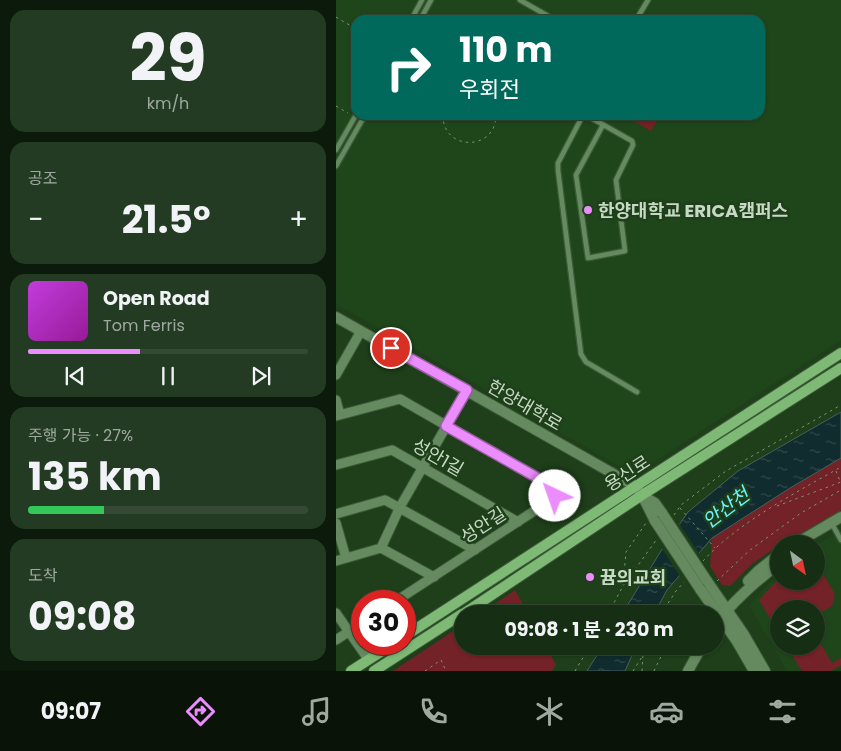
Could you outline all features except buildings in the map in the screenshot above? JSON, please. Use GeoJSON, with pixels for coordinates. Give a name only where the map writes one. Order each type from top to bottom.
{"type":"FeatureCollection","features":[{"type":"Feature","properties":{"kind":"main road","name":"용신로"},"geometry":{"type":"LineString","coordinates":[[416,629],[841,353]]}},
{"type":"Feature","properties":{"kind":"main road","name":"용신로"},"geometry":{"type":"LineString","coordinates":[[476,605],[642,495],[841,368]]}},
{"type":"Feature","properties":{"kind":"main road","name":"용신로"},"geometry":{"type":"LineString","coordinates":[[375,671],[454,619]]}},
{"type":"Feature","properties":{"kind":"main road"},"geometry":{"type":"LineString","coordinates":[[351,671],[375,655]]}},
{"type":"Feature","properties":{"kind":"street","name":"한양대학로"},"geometry":{"type":"LineString","coordinates":[[336,317],[635,486],[642,495],[655,504],[656,516],[706,585]]}},
{"type":"Feature","properties":{"kind":"street"},"geometry":{"type":"LineString","coordinates":[[336,375],[361,331]]}},
{"type":"Feature","properties":{"kind":"street"},"geometry":{"type":"LineString","coordinates":[[381,548],[400,507],[467,390]]}},
{"type":"Feature","properties":{"kind":"street","name":"성안길"},"geometry":{"type":"LineString","coordinates":[[336,400],[338,415],[400,400],[552,486],[555,491],[555,496],[551,500],[413,590]]}},
{"type":"Feature","properties":{"kind":"street","name":"성안1길"},"geometry":{"type":"LineString","coordinates":[[336,465],[392,450],[518,522]]}},
{"type":"Feature","properties":{"kind":"street"},"geometry":{"type":"LineString","coordinates":[[336,514],[385,500],[474,550]]}},
{"type":"Feature","properties":{"kind":"street"},"geometry":{"type":"LineString","coordinates":[[821,535],[835,525],[841,517]]}},
{"type":"Feature","properties":{"kind":"street"},"geometry":{"type":"LineString","coordinates":[[336,524],[346,558]]}},
{"type":"Feature","properties":{"kind":"street"},"geometry":{"type":"LineString","coordinates":[[814,535],[835,525]]}},
{"type":"Feature","properties":{"kind":"street"},"geometry":{"type":"LineString","coordinates":[[336,561],[381,548],[434,576]]}},
{"type":"Feature","properties":{"kind":"street"},"geometry":{"type":"LineString","coordinates":[[724,613],[737,593],[770,561]]}},
{"type":"Feature","properties":{"kind":"street"},"geometry":{"type":"LineString","coordinates":[[724,615],[770,570]]}},
{"type":"Feature","properties":{"kind":"street"},"geometry":{"type":"LineString","coordinates":[[706,585],[715,605]]}},
{"type":"Feature","properties":{"kind":"street"},"geometry":{"type":"LineString","coordinates":[[336,613],[350,631],[375,671]]}},
{"type":"Feature","properties":{"kind":"street"},"geometry":{"type":"LineString","coordinates":[[724,622],[765,671]]}},
{"type":"Feature","properties":{"kind":"street"},"geometry":{"type":"LineString","coordinates":[[724,623],[754,671]]}},
{"type":"Feature","properties":{"kind":"street"},"geometry":{"type":"LineString","coordinates":[[336,640],[350,631]]}},
{"type":"Feature","properties":{"kind":"street"},"geometry":{"type":"LineString","coordinates":[[688,671],[697,655]]}},
{"type":"Feature","properties":{"kind":"lane"},"geometry":{"type":"LineString","coordinates":[[414,15],[422,0]]}},
{"type":"Feature","properties":{"kind":"lane"},"geometry":{"type":"LineString","coordinates":[[423,15],[432,0]]}},
{"type":"Feature","properties":{"kind":"lane"},"geometry":{"type":"LineString","coordinates":[[520,0],[546,15]]}},
{"type":"Feature","properties":{"kind":"lane"},"geometry":{"type":"LineString","coordinates":[[639,15],[648,0]]}},
{"type":"Feature","properties":{"kind":"lane"},"geometry":{"type":"LineString","coordinates":[[336,150],[353,120]]}},
{"type":"Feature","properties":{"kind":"lane"},"geometry":{"type":"LineString","coordinates":[[336,166],[362,120]]}},
{"type":"Feature","properties":{"kind":"lane"},"geometry":{"type":"LineString","coordinates":[[581,120],[558,162],[581,354],[586,362],[637,392]]}},
{"type":"Feature","properties":{"kind":"lane"},"geometry":{"type":"LineString","coordinates":[[594,120],[603,125],[632,141],[633,145],[616,180],[626,249],[624,252],[588,258],[576,175],[603,125]]}},
{"type":"Feature","properties":{"kind":"lane"},"geometry":{"type":"LineString","coordinates":[[835,525],[841,540]]}},
{"type":"Feature","properties":{"kind":"path"},"geometry":{"type":"LineString","coordinates":[[336,17],[351,26]]}},
{"type":"Feature","properties":{"kind":"path"},"geometry":{"type":"LineString","coordinates":[[336,106],[348,113]]}},
{"type":"Feature","properties":{"kind":"path"},"geometry":{"type":"LineString","coordinates":[[444,120],[450,135],[466,143],[475,142],[490,134],[495,120]]}},
{"type":"Feature","properties":{"kind":"path"},"geometry":{"type":"LineString","coordinates":[[674,515],[679,507],[726,472],[841,405]]}},
{"type":"Feature","properties":{"kind":"path"},"geometry":{"type":"LineString","coordinates":[[700,564],[715,548],[743,527],[841,468]]}},
{"type":"Feature","properties":{"kind":"path"},"geometry":{"type":"LineString","coordinates":[[774,507],[840,482],[836,470]]}},
{"type":"Feature","properties":{"kind":"path"},"geometry":{"type":"LineString","coordinates":[[706,585],[801,513],[841,490]]}},
{"type":"Feature","properties":{"kind":"path"},"geometry":{"type":"LineString","coordinates":[[679,507],[715,548]]}},
{"type":"Feature","properties":{"kind":"path"},"geometry":{"type":"LineString","coordinates":[[623,586],[626,552],[656,516]]}},
{"type":"Feature","properties":{"kind":"path"},"geometry":{"type":"LineString","coordinates":[[613,605],[623,586],[657,539]]}},
{"type":"Feature","properties":{"kind":"path"},"geometry":{"type":"LineString","coordinates":[[667,605],[688,578]]}},
{"type":"Feature","properties":{"kind":"path"},"geometry":{"type":"LineString","coordinates":[[576,671],[585,655]]}},
{"type":"Feature","properties":{"kind":"path"},"geometry":{"type":"LineString","coordinates":[[633,671],[643,655]]}},
{"type":"Feature","properties":{"kind":"path"},"geometry":{"type":"LineString","coordinates":[[642,671],[643,655]]}},
{"type":"Feature","properties":{"kind":"path"},"geometry":{"type":"LineString","coordinates":[[654,671],[662,655]]}},
{"type":"Feature","properties":{"kind":"path"},"geometry":{"type":"LineString","coordinates":[[425,671],[441,660],[446,671]]}},
{"type":"Feature","properties":{"kind":"shaded area","name":"한양대학교 ERICA캠퍼스"},"geometry":{"type":"Polygon","coordinates":[[[336,0],[841,0],[841,340],[640,471],[629,472],[336,304],[336,0]]]}},
{"type":"Feature","properties":{"kind":"shaded area"},"geometry":{"type":"Polygon","coordinates":[[[632,120],[657,120],[651,131],[632,120]]]}},
{"type":"Feature","properties":{"kind":"shaded area"},"geometry":{"type":"Polygon","coordinates":[[[841,458],[841,510],[798,535],[770,535],[770,552],[752,564],[730,586],[722,585],[710,566],[712,538],[841,458]]]}},
{"type":"Feature","properties":{"kind":"shaded area"},"geometry":{"type":"Polygon","coordinates":[[[841,531],[841,668],[835,671],[787,671],[778,655],[825,655],[825,600],[770,600],[770,641],[749,605],[770,583],[770,590],[825,590],[825,540],[841,531]]]}},
{"type":"Feature","properties":{"kind":"shaded area"},"geometry":{"type":"Polygon","coordinates":[[[825,577],[835,594],[832,606],[825,610],[825,600],[770,600],[770,619],[759,600],[770,588],[770,590],[825,590],[825,577]]]}},
{"type":"Feature","properties":{"kind":"shaded area"},"geometry":{"type":"Polygon","coordinates":[[[515,590],[523,605],[493,605],[515,590]]]}},
{"type":"Feature","properties":{"kind":"shaded area"},"geometry":{"type":"Polygon","coordinates":[[[454,630],[454,655],[551,655],[556,665],[552,671],[393,671],[454,630]]]}},
{"type":"Feature","properties":{"kind":"shaded area"},"geometry":{"type":"Polygon","coordinates":[[[825,651],[832,663],[841,658],[841,665],[831,671],[802,671],[792,655],[825,655],[825,651]]]}},
{"type":"Feature","properties":{"kind":"water","name":"안산천"},"geometry":{"type":"Polygon","coordinates":[[[841,412],[841,458],[712,538],[667,590],[659,605],[628,605],[688,512],[738,471],[841,412]]]}},
{"type":"Feature","properties":{"kind":"water"},"geometry":{"type":"Polygon","coordinates":[[[597,655],[632,655],[625,671],[587,671],[597,655]]]}},
{"type":"Feature","properties":{"kind":"pier"},"geometry":{"type":"Polygon","coordinates":[[[678,522],[700,555],[681,578],[661,547],[678,522]]]}},
{"type":"Feature","properties":{"kind":"place","name":"한양대학교 ERICA캠퍼스"},"geometry":{"type":"Point","coordinates":[588,210]}},
{"type":"Feature","properties":{"kind":"place","name":"뀸의교회"},"geometry":{"type":"Point","coordinates":[590,577]}},
{"type":"Feature","properties":{"kind":"route"},"geometry":{"type":"LineString","coordinates":[[391,348],[467,390],[446,426],[552,486],[555,496]]}}]}
